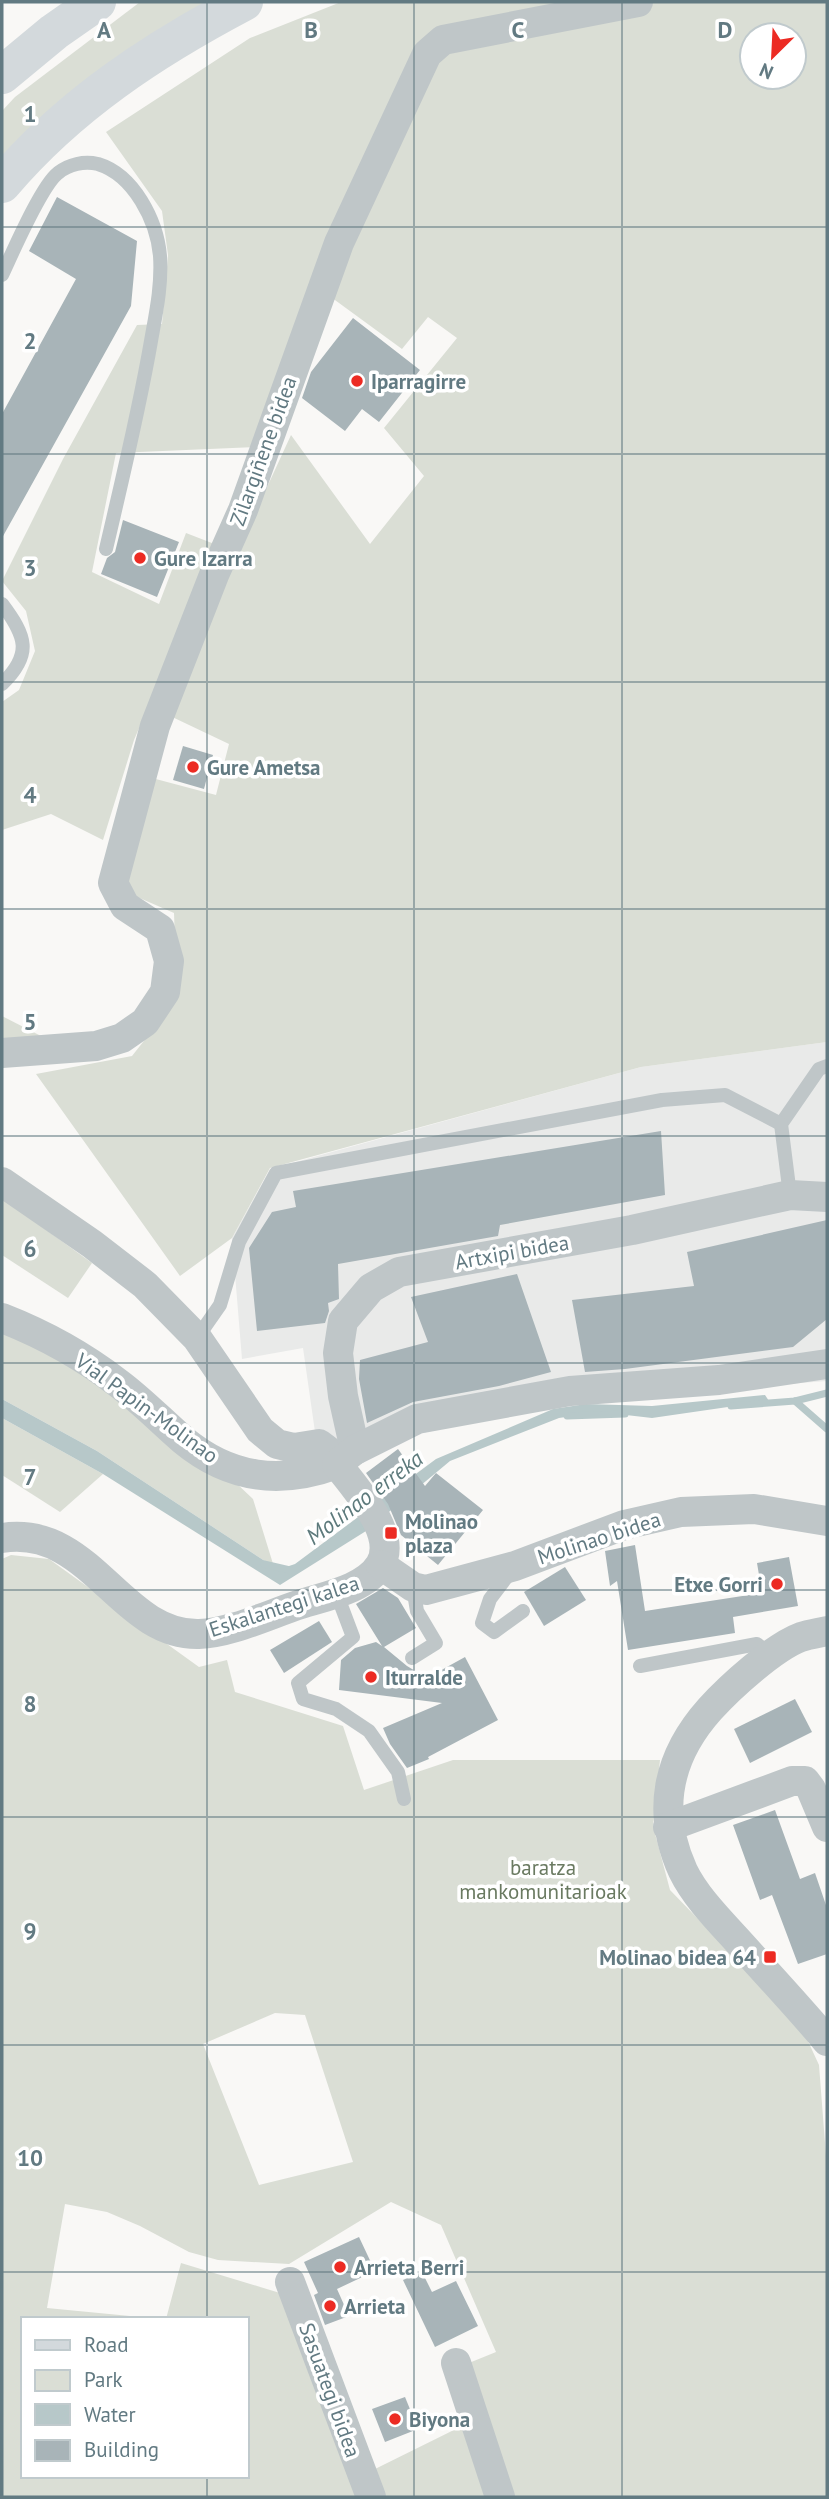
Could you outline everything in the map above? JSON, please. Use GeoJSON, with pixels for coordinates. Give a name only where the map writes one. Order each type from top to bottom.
{"type":"FeatureCollection","features":[{"type":"Feature","properties":{"kind":"main road"},"geometry":{"type":"LineString","coordinates":[[2,75],[54,32],[97,2]]}},
{"type":"Feature","properties":{"kind":"main road"},"geometry":{"type":"LineString","coordinates":[[2,184],[32,150],[92,97],[181,35],[244,2]]}},
{"type":"Feature","properties":{"kind":"street","name":"Zilargiñene bidea"},"geometry":{"type":"LineString","coordinates":[[2,1053],[96,1046],[122,1038],[145,1022],[165,992],[169,961],[160,929],[125,906],[113,883],[156,726],[214,575],[243,510],[339,243],[427,54],[443,40],[638,2]]}},
{"type":"Feature","properties":{"kind":"street"},"geometry":{"type":"LineString","coordinates":[[2,1182],[92,1244],[145,1285],[197,1338],[260,1430],[277,1444],[294,1448],[319,1444],[331,1453],[346,1457],[417,1419],[557,1394],[719,1381],[827,1364]]}},
{"type":"Feature","properties":{"kind":"street","name":"Artxipi bidea"},"geometry":{"type":"LineString","coordinates":[[380,1564],[386,1551],[386,1541],[346,1457],[338,1353],[343,1321],[371,1287],[399,1272],[632,1230],[790,1195],[827,1197]]}},
{"type":"Feature","properties":{"kind":"street","name":"Vial Papin-Molinao"},"geometry":{"type":"LineString","coordinates":[[2,1318],[29,1328],[94,1365],[145,1404],[184,1441],[214,1461],[243,1472],[271,1478],[313,1474],[346,1457]]}},
{"type":"Feature","properties":{"kind":"street","name":"Molinao bidea"},"geometry":{"type":"LineString","coordinates":[[413,1587],[432,1588],[515,1566],[624,1525],[681,1512],[754,1509],[827,1521]]}},
{"type":"Feature","properties":{"kind":"street","name":"Eskalantegi kalea"},"geometry":{"type":"LineString","coordinates":[[2,1538],[32,1537],[64,1549],[146,1616],[184,1633],[220,1631],[336,1592],[371,1576],[380,1564]]}},
{"type":"Feature","properties":{"kind":"street"},"geometry":{"type":"LineString","coordinates":[[380,1564],[413,1587]]}},
{"type":"Feature","properties":{"kind":"street"},"geometry":{"type":"LineString","coordinates":[[826,2038],[706,1904],[684,1872],[668,1827],[669,1790],[674,1765],[695,1725],[751,1670],[799,1638],[827,1631]]}},
{"type":"Feature","properties":{"kind":"street"},"geometry":{"type":"LineString","coordinates":[[668,1827],[792,1781],[804,1781],[811,1789],[827,1827]]}},
{"type":"Feature","properties":{"kind":"street","name":"Sasuategi bidea"},"geometry":{"type":"LineString","coordinates":[[290,2282],[371,2497]]}},
{"type":"Feature","properties":{"kind":"street"},"geometry":{"type":"LineString","coordinates":[[456,2363],[500,2497]]}},
{"type":"Feature","properties":{"kind":"lane"},"geometry":{"type":"LineString","coordinates":[[2,275],[37,204],[56,174],[78,163],[98,164],[120,177],[135,191],[155,229],[160,257],[159,295],[146,373],[106,549]]}},
{"type":"Feature","properties":{"kind":"lane"},"geometry":{"type":"LineString","coordinates":[[2,604],[15,621],[24,643],[21,660],[2,684]]}},
{"type":"Feature","properties":{"kind":"lane"},"geometry":{"type":"LineString","coordinates":[[790,1195],[781,1124],[819,1069],[827,1066]]}},
{"type":"Feature","properties":{"kind":"lane"},"geometry":{"type":"LineString","coordinates":[[197,1338],[220,1305],[239,1242],[276,1173],[662,1100],[725,1095],[781,1124]]}},
{"type":"Feature","properties":{"kind":"lane"},"geometry":{"type":"LineString","coordinates":[[515,1566],[490,1599],[482,1623],[494,1632],[523,1611]]}},
{"type":"Feature","properties":{"kind":"lane"},"geometry":{"type":"LineString","coordinates":[[412,1658],[436,1643],[417,1611],[413,1587]]}},
{"type":"Feature","properties":{"kind":"lane"},"geometry":{"type":"LineString","coordinates":[[336,1592],[353,1637],[298,1684],[303,1699],[336,1709],[369,1731],[398,1772],[404,1799]]}},
{"type":"Feature","properties":{"kind":"lane"},"geometry":{"type":"LineString","coordinates":[[640,1666],[757,1644],[771,1656]]}},
{"type":"Feature","properties":{"kind":"shaded area"},"geometry":{"type":"Polygon","coordinates":[[[827,1042],[827,1381],[569,1401],[399,1438],[316,1439],[303,1348],[242,1359],[232,1238],[270,1169],[641,1067],[827,1042]]]}},
{"type":"Feature","properties":{"kind":"green space"},"geometry":{"type":"Polygon","coordinates":[[[140,2],[206,2],[2,156],[2,111],[15,97],[140,2]]]}},
{"type":"Feature","properties":{"kind":"green space"},"geometry":{"type":"Polygon","coordinates":[[[341,2],[827,2],[827,1042],[641,1067],[270,1168],[232,1238],[180,1276],[36,1074],[132,1056],[177,999],[174,913],[135,896],[125,878],[152,778],[216,795],[229,744],[168,715],[205,622],[291,435],[370,544],[424,476],[384,428],[457,338],[428,317],[402,349],[313,284],[257,447],[116,453],[92,572],[159,604],[186,533],[217,545],[134,740],[103,840],[51,814],[2,830],[2,702],[19,690],[35,651],[26,611],[2,581],[63,459],[137,325],[162,324],[168,255],[162,211],[106,132],[250,38],[341,2]]]}},
{"type":"Feature","properties":{"kind":"green space"},"geometry":{"type":"Polygon","coordinates":[[[2,1016],[41,1036],[2,1042],[2,1016]]]}},
{"type":"Feature","properties":{"kind":"green space"},"geometry":{"type":"Polygon","coordinates":[[[2,1198],[92,1263],[68,1298],[2,1255],[2,1198]]]}},
{"type":"Feature","properties":{"kind":"green space"},"geometry":{"type":"Polygon","coordinates":[[[2,1303],[48,1326],[142,1394],[253,1499],[274,1567],[97,1451],[2,1399],[2,1303]]]}},
{"type":"Feature","properties":{"kind":"green space"},"geometry":{"type":"Polygon","coordinates":[[[2,1418],[103,1474],[60,1512],[2,1475],[2,1418]]]}},
{"type":"Feature","properties":{"kind":"green space","name":"baratza mankomunitarioak"},"geometry":{"type":"Polygon","coordinates":[[[11,1555],[49,1559],[199,1667],[227,1660],[235,1692],[343,1726],[364,1790],[453,1760],[660,1760],[653,1826],[670,1890],[762,1985],[807,2039],[819,2065],[827,2169],[827,2497],[383,2497],[373,2470],[468,2423],[464,2365],[496,2352],[441,2225],[391,2202],[289,2264],[218,2260],[189,2252],[107,2212],[65,2204],[47,2308],[140,2317],[21,2317],[21,2478],[248,2478],[248,2317],[167,2317],[181,2263],[280,2293],[359,2497],[2,2497],[2,1559],[11,1555]],[[275,2013],[203,2044],[259,2185],[353,2162],[305,2015],[275,2013]]]}},
{"type":"Feature","properties":{"kind":"water"},"geometry":{"type":"Polygon","coordinates":[[[765,1395],[769,1401],[652,1418],[600,1412],[559,1418],[450,1461],[366,1531],[280,1585],[103,1474],[2,1418],[2,1399],[97,1451],[280,1569],[295,1564],[436,1459],[553,1409],[586,1404],[652,1406],[765,1395]]]}},
{"type":"Feature","properties":{"kind":"building"},"geometry":{"type":"Polygon","coordinates":[[[57,197],[137,241],[131,306],[2,538],[2,414],[76,279],[29,251],[57,197]]]}},
{"type":"Feature","properties":{"kind":"building","name":"Iparragirre"},"geometry":{"type":"Polygon","coordinates":[[[353,318],[420,370],[379,422],[362,409],[345,431],[302,398],[311,372],[353,318]]]}},
{"type":"Feature","properties":{"kind":"building","name":"Gure Izarra"},"geometry":{"type":"Polygon","coordinates":[[[123,520],[179,542],[157,597],[101,574],[107,558],[115,552],[123,520]]]}},
{"type":"Feature","properties":{"kind":"building","name":"Gure Ametsa"},"geometry":{"type":"Polygon","coordinates":[[[183,746],[213,755],[204,789],[173,780],[183,746]]]}},
{"type":"Feature","properties":{"kind":"building"},"geometry":{"type":"Polygon","coordinates":[[[661,1131],[665,1195],[500,1225],[498,1236],[338,1264],[339,1299],[328,1303],[329,1311],[325,1323],[257,1331],[249,1248],[272,1212],[296,1207],[293,1191],[661,1131]]]}},
{"type":"Feature","properties":{"kind":"building"},"geometry":{"type":"Polygon","coordinates":[[[827,1220],[827,1319],[793,1347],[585,1372],[572,1300],[694,1286],[687,1252],[827,1220]]]}},
{"type":"Feature","properties":{"kind":"building"},"geometry":{"type":"Polygon","coordinates":[[[517,1274],[551,1372],[499,1386],[413,1402],[367,1423],[359,1379],[360,1360],[428,1342],[411,1297],[517,1274]]]}},
{"type":"Feature","properties":{"kind":"building"},"geometry":{"type":"Polygon","coordinates":[[[398,1449],[425,1486],[436,1473],[483,1510],[438,1565],[401,1535],[388,1504],[366,1473],[398,1449]]]}},
{"type":"Feature","properties":{"kind":"building"},"geometry":{"type":"Polygon","coordinates":[[[635,1545],[645,1611],[762,1593],[757,1563],[789,1557],[798,1606],[733,1617],[735,1633],[628,1650],[617,1581],[610,1586],[605,1551],[635,1545]]]}},
{"type":"Feature","properties":{"kind":"building"},"geometry":{"type":"Polygon","coordinates":[[[565,1567],[586,1600],[544,1626],[524,1592],[565,1567]]]}},
{"type":"Feature","properties":{"kind":"building"},"geometry":{"type":"Polygon","coordinates":[[[383,1588],[398,1598],[416,1628],[384,1647],[427,1678],[465,1657],[498,1720],[428,1757],[429,1759],[407,1768],[390,1744],[383,1728],[442,1703],[339,1690],[341,1660],[355,1648],[376,1642],[382,1646],[356,1604],[383,1588]]]}},
{"type":"Feature","properties":{"kind":"building"},"geometry":{"type":"Polygon","coordinates":[[[319,1621],[332,1642],[284,1673],[270,1650],[319,1621]]]}},
{"type":"Feature","properties":{"kind":"building"},"geometry":{"type":"Polygon","coordinates":[[[795,1699],[812,1732],[750,1763],[734,1729],[795,1699]]]}},
{"type":"Feature","properties":{"kind":"building"},"geometry":{"type":"Polygon","coordinates":[[[775,1810],[800,1879],[815,1873],[827,1908],[827,1954],[798,1964],[772,1895],[760,1900],[733,1825],[775,1810]]]}},
{"type":"Feature","properties":{"kind":"building","name":"Arrieta Berri"},"geometry":{"type":"Polygon","coordinates":[[[359,2237],[375,2271],[337,2289],[349,2316],[325,2325],[314,2295],[318,2293],[304,2262],[359,2237]]]}},
{"type":"Feature","properties":{"kind":"building"},"geometry":{"type":"Polygon","coordinates":[[[422,2272],[432,2292],[456,2281],[478,2326],[435,2347],[403,2280],[422,2272]]]}},
{"type":"Feature","properties":{"kind":"building","name":"Biyona"},"geometry":{"type":"Polygon","coordinates":[[[405,2397],[418,2429],[385,2442],[372,2409],[405,2397]]]}},
{"type":"Feature","properties":{"kind":"waterway","name":"Molinao erreka"},"geometry":{"type":"LineString","coordinates":[[731,1406],[795,1401],[827,1393]]}},
{"type":"Feature","properties":{"kind":"waterway"},"geometry":{"type":"LineString","coordinates":[[795,1401],[827,1429]]}},
{"type":"Feature","properties":{"kind":"waterway","name":"Molinao erreka"},"geometry":{"type":"LineString","coordinates":[[567,1416],[625,1414]]}},
{"type":"Feature","properties":{"kind":"waterway","name":"Molinao erreka"},"geometry":{"type":"LineString","coordinates":[[264,1564],[290,1570]]}},
{"type":"Feature","properties":{"kind":"place","name":"Iparragirre"},"geometry":{"type":"Point","coordinates":[357,381]}},
{"type":"Feature","properties":{"kind":"place","name":"Gure Izarra"},"geometry":{"type":"Point","coordinates":[140,558]}},
{"type":"Feature","properties":{"kind":"place","name":"Gure Ametsa"},"geometry":{"type":"Point","coordinates":[193,767]}},
{"type":"Feature","properties":{"kind":"place","name":"Molinao plaza"},"geometry":{"type":"Point","coordinates":[391,1533]}},
{"type":"Feature","properties":{"kind":"place","name":"Etxe Gorri"},"geometry":{"type":"Point","coordinates":[777,1584]}},
{"type":"Feature","properties":{"kind":"place","name":"Iturralde"},"geometry":{"type":"Point","coordinates":[371,1677]}},
{"type":"Feature","properties":{"kind":"place","name":"Molinao bidea 64"},"geometry":{"type":"Point","coordinates":[770,1957]}},
{"type":"Feature","properties":{"kind":"place","name":"Arrieta Berri"},"geometry":{"type":"Point","coordinates":[340,2267]}},
{"type":"Feature","properties":{"kind":"place","name":"Arrieta"},"geometry":{"type":"Point","coordinates":[330,2306]}},
{"type":"Feature","properties":{"kind":"place","name":"Biyona"},"geometry":{"type":"Point","coordinates":[395,2419]}}]}
